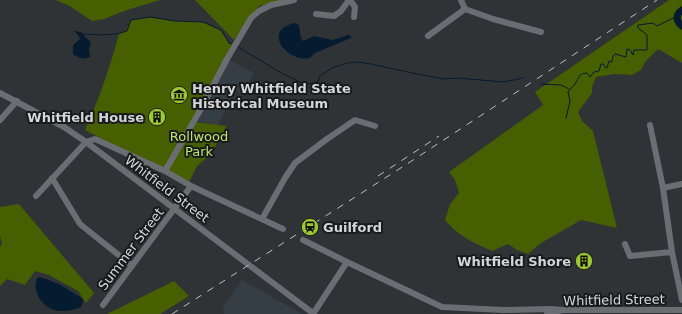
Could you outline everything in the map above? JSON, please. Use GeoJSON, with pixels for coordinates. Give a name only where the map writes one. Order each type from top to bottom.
{"type":"FeatureCollection","features":[{"type":"Feature","properties":{"kind":"street"},"geometry":{"type":"LineString","coordinates":[[165,171],[198,114],[226,59],[251,18],[259,11],[271,5],[294,0]]}},
{"type":"Feature","properties":{"kind":"street"},"geometry":{"type":"LineString","coordinates":[[316,14],[334,16],[341,11],[349,0],[355,7],[354,17]]}},
{"type":"Feature","properties":{"kind":"street"},"geometry":{"type":"LineString","coordinates":[[461,0],[466,8],[493,19],[541,32]]}},
{"type":"Feature","properties":{"kind":"street"},"geometry":{"type":"LineString","coordinates":[[428,36],[466,8]]}},
{"type":"Feature","properties":{"kind":"street","name":"Whitfield Street"},"geometry":{"type":"LineString","coordinates":[[0,93],[64,127],[86,142],[313,314]]}},
{"type":"Feature","properties":{"kind":"street"},"geometry":{"type":"LineString","coordinates":[[0,120],[17,101]]}},
{"type":"Feature","properties":{"kind":"street"},"geometry":{"type":"LineString","coordinates":[[262,219],[285,178],[300,159],[355,120],[375,126]]}},
{"type":"Feature","properties":{"kind":"street"},"geometry":{"type":"LineString","coordinates":[[650,126],[663,188],[672,252],[680,280],[682,300]]}},
{"type":"Feature","properties":{"kind":"street"},"geometry":{"type":"LineString","coordinates":[[36,196],[86,142],[95,140],[165,171],[191,186],[283,229]]}},
{"type":"Feature","properties":{"kind":"street"},"geometry":{"type":"LineString","coordinates":[[52,178],[80,224],[131,265]]}},
{"type":"Feature","properties":{"kind":"street"},"geometry":{"type":"LineString","coordinates":[[663,188],[682,184]]}},
{"type":"Feature","properties":{"kind":"street","name":"Summer Street"},"geometry":{"type":"LineString","coordinates":[[103,305],[131,265],[191,186]]}},
{"type":"Feature","properties":{"kind":"street"},"geometry":{"type":"LineString","coordinates":[[303,240],[442,307],[531,311],[551,309],[563,310]]}},
{"type":"Feature","properties":{"kind":"street"},"geometry":{"type":"LineString","coordinates":[[625,244],[630,256],[672,252]]}},
{"type":"Feature","properties":{"kind":"street"},"geometry":{"type":"LineString","coordinates":[[313,314],[347,262]]}},
{"type":"Feature","properties":{"kind":"street","name":"Whitfield Street"},"geometry":{"type":"LineString","coordinates":[[547,314],[563,310],[595,312],[682,310]]}},
{"type":"Feature","properties":{"kind":"shaded area"},"geometry":{"type":"Polygon","coordinates":[[[227,59],[254,73],[244,94],[235,90],[218,125],[194,121],[227,59]]]}},
{"type":"Feature","properties":{"kind":"shaded area"},"geometry":{"type":"Polygon","coordinates":[[[242,280],[302,314],[224,314],[223,306],[242,280]]]}},
{"type":"Feature","properties":{"kind":"green space"},"geometry":{"type":"Polygon","coordinates":[[[55,0],[160,0],[104,19],[92,21],[68,5],[55,0]]]}},
{"type":"Feature","properties":{"kind":"green space"},"geometry":{"type":"Polygon","coordinates":[[[195,0],[284,0],[259,6],[234,40],[195,0]]]}},
{"type":"Feature","properties":{"kind":"green space"},"geometry":{"type":"Polygon","coordinates":[[[669,0],[682,0],[682,63],[658,49],[645,62],[641,70],[632,75],[614,74],[596,77],[592,87],[592,93],[578,112],[582,121],[593,131],[617,228],[581,220],[541,243],[528,254],[517,250],[508,244],[492,251],[467,238],[450,226],[445,220],[450,204],[459,193],[455,180],[449,172],[543,105],[535,92],[669,0]]]}},
{"type":"Feature","properties":{"kind":"green space","name":"Rollwood Park"},"geometry":{"type":"Polygon","coordinates":[[[150,17],[175,21],[203,22],[221,30],[229,43],[235,46],[194,122],[227,126],[210,155],[197,166],[188,184],[85,130],[104,83],[119,34],[126,31],[131,20],[150,17]]]}},
{"type":"Feature","properties":{"kind":"green space"},"geometry":{"type":"Polygon","coordinates":[[[19,204],[94,293],[86,303],[78,291],[49,275],[35,271],[25,285],[7,279],[0,286],[0,247],[2,244],[0,236],[0,207],[19,204]]]}},
{"type":"Feature","properties":{"kind":"green space"},"geometry":{"type":"Polygon","coordinates":[[[174,281],[189,296],[160,314],[107,314],[174,281]]]}},
{"type":"Feature","properties":{"kind":"water"},"geometry":{"type":"Polygon","coordinates":[[[295,23],[299,26],[303,41],[314,36],[333,40],[348,35],[351,36],[351,38],[315,53],[310,58],[293,56],[281,45],[279,38],[280,32],[285,27],[295,23]]]}},
{"type":"Feature","properties":{"kind":"water"},"geometry":{"type":"Polygon","coordinates":[[[74,31],[81,32],[91,43],[89,49],[90,57],[81,58],[73,54],[73,45],[80,39],[74,31]]]}},
{"type":"Feature","properties":{"kind":"water"},"geometry":{"type":"Polygon","coordinates":[[[40,277],[59,284],[83,299],[81,307],[68,311],[61,311],[44,305],[40,300],[36,289],[37,278],[40,277]]]}},
{"type":"Feature","properties":{"kind":"waterway"},"geometry":{"type":"LineString","coordinates":[[682,10],[677,16],[678,22],[682,26]]}},
{"type":"Feature","properties":{"kind":"waterway"},"geometry":{"type":"LineString","coordinates":[[83,34],[105,35],[122,33],[127,31],[131,20],[150,17],[175,21],[203,22],[221,30],[229,43],[232,44]]}},
{"type":"Feature","properties":{"kind":"waterway"},"geometry":{"type":"LineString","coordinates":[[566,118],[570,101],[568,92],[581,75],[587,73],[590,77],[594,72],[599,71],[601,64],[607,68],[609,61],[612,62],[615,54],[626,57],[627,49],[630,50],[633,55],[634,50],[647,50],[647,35],[638,28],[638,25],[653,23],[657,26],[676,17]]}},
{"type":"Feature","properties":{"kind":"waterway"},"geometry":{"type":"LineString","coordinates":[[238,47],[283,74],[304,84],[318,81],[320,76],[332,68],[348,63],[359,62],[444,79],[457,78],[504,82],[523,78]]}},
{"type":"Feature","properties":{"kind":"waterway"},"geometry":{"type":"LineString","coordinates":[[541,84],[561,85],[569,89]]}},
{"type":"Feature","properties":{"kind":"railway"},"geometry":{"type":"LineString","coordinates":[[172,314],[407,164],[657,0]]}},
{"type":"Feature","properties":{"kind":"railway"},"geometry":{"type":"LineString","coordinates":[[378,176],[439,136]]}},
{"type":"Feature","properties":{"kind":"place","name":"Henry Whitfield State Historical Museum"},"geometry":{"type":"Point","coordinates":[179,95]}},
{"type":"Feature","properties":{"kind":"place","name":"Whitfield House"},"geometry":{"type":"Point","coordinates":[157,117]}},
{"type":"Feature","properties":{"kind":"place","name":"Guilford"},"geometry":{"type":"Point","coordinates":[310,227]}},
{"type":"Feature","properties":{"kind":"place","name":"Whitfield Shore"},"geometry":{"type":"Point","coordinates":[584,261]}}]}
